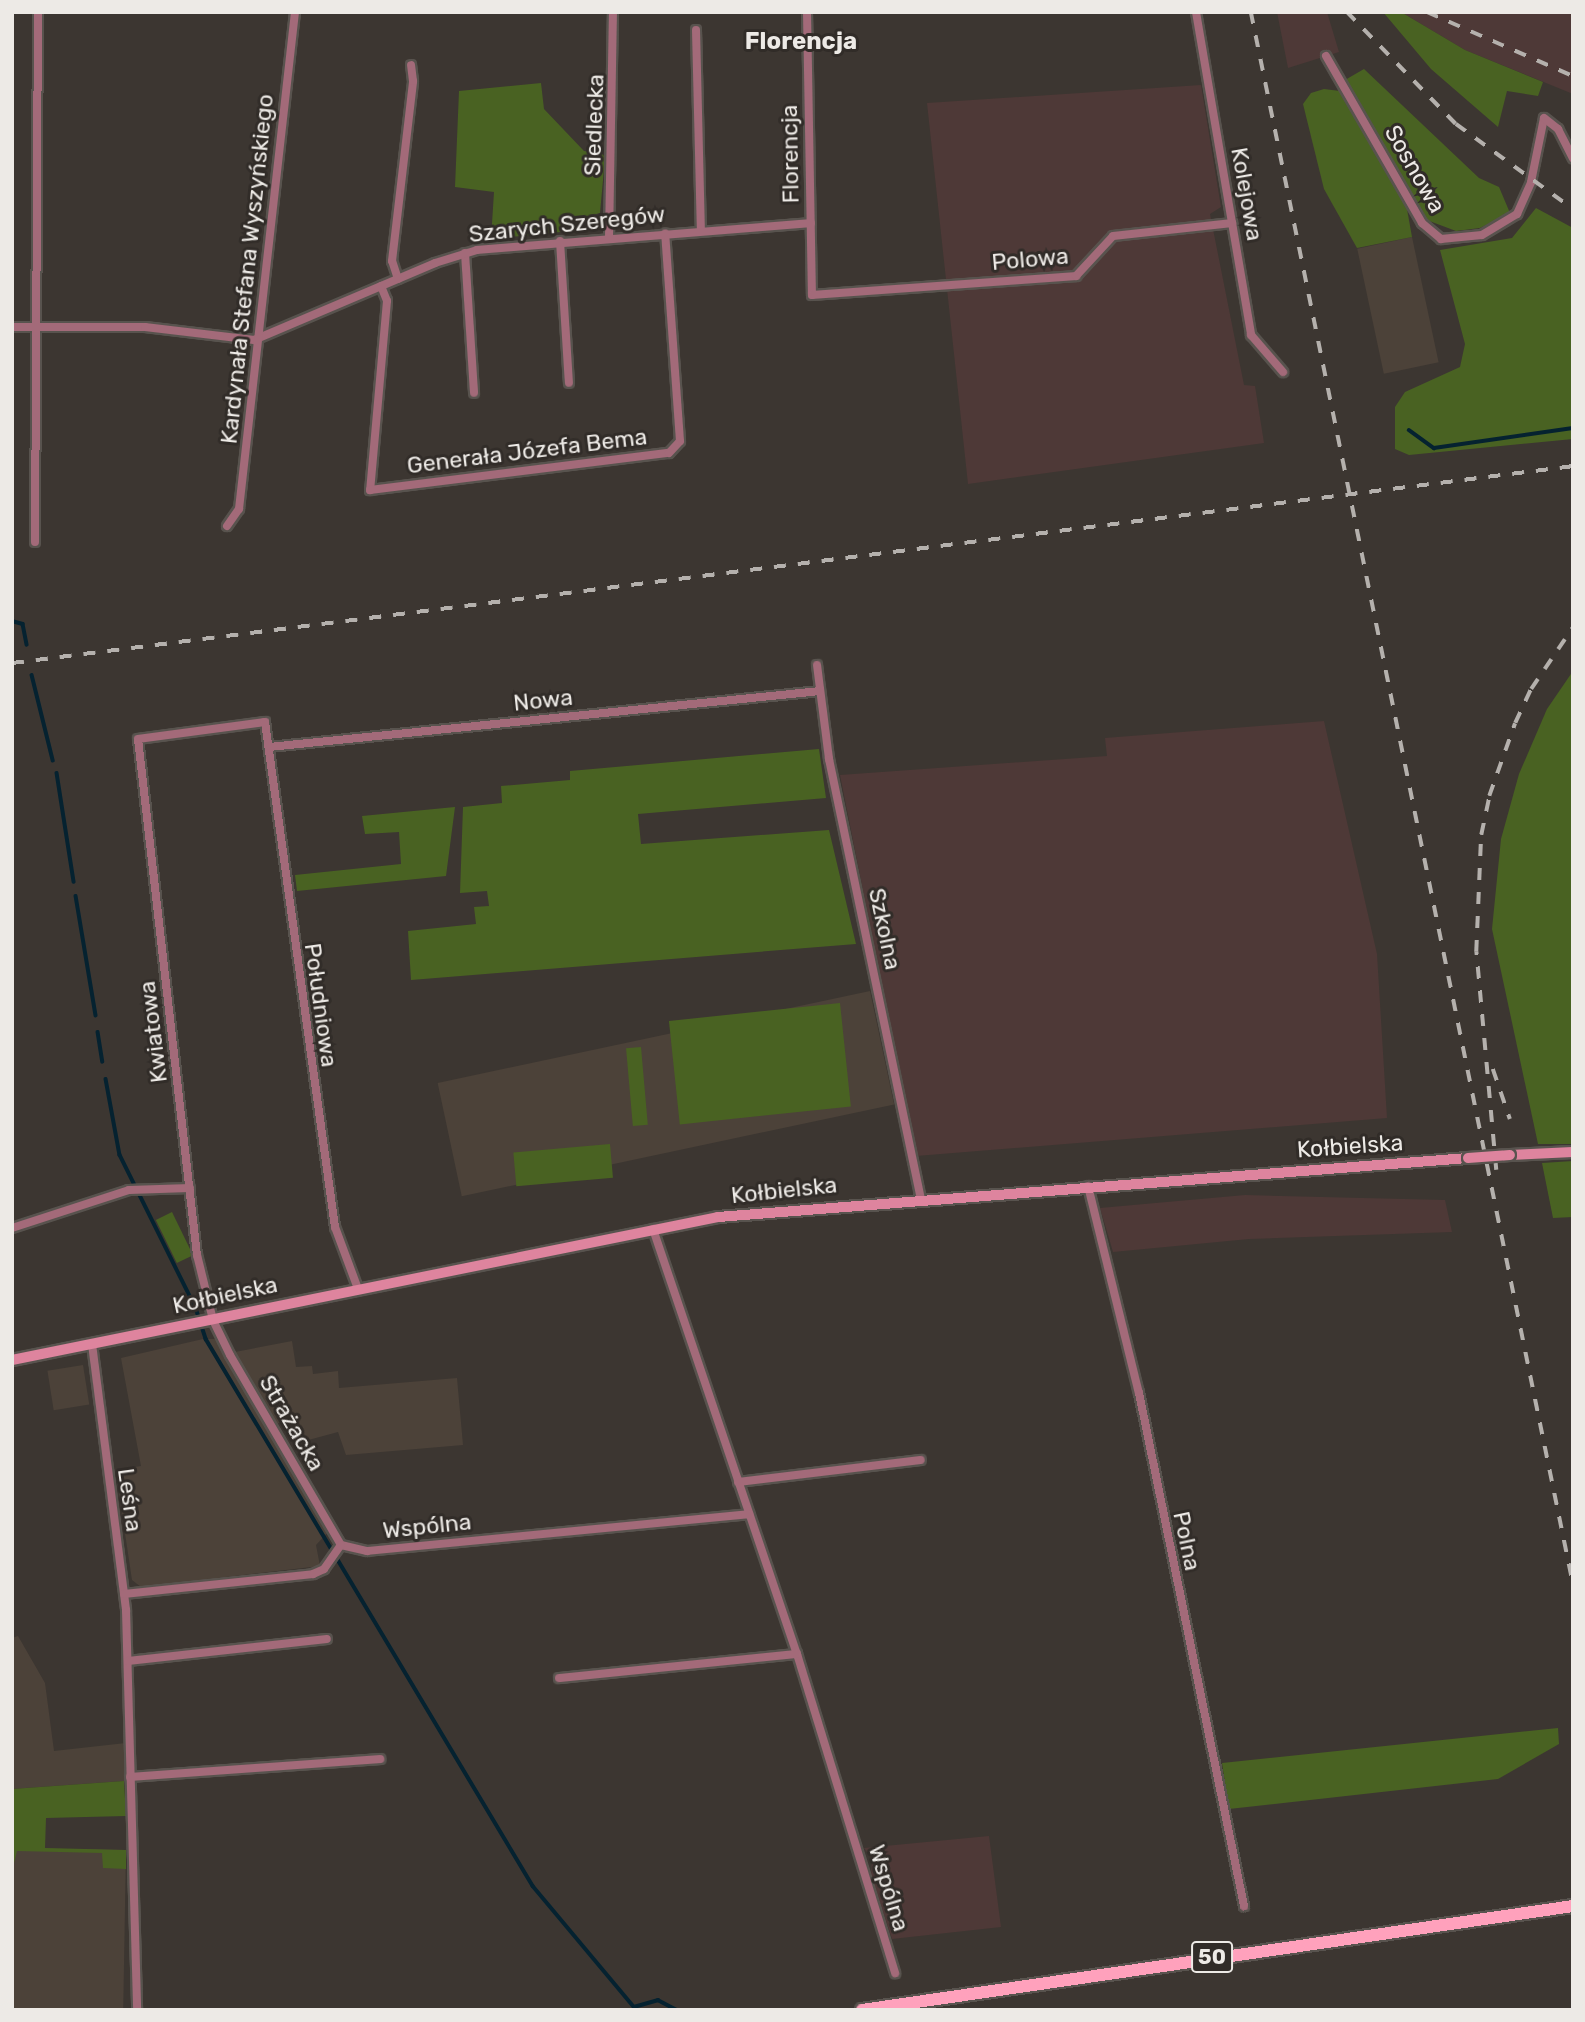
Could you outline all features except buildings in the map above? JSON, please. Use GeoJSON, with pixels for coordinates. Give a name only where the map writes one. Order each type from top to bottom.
{"type":"FeatureCollection","features":[{"type":"Feature","properties":{"kind":"main road","name":"50"},"geometry":{"type":"LineString","coordinates":[[862,2010],[1568,1907]]}},
{"type":"Feature","properties":{"kind":"street"},"geometry":{"type":"LineString","coordinates":[[36,542],[38,12]]}},
{"type":"Feature","properties":{"kind":"street","name":"Kardynała Stefana Wyszyńskiego"},"geometry":{"type":"LineString","coordinates":[[227,526],[239,509],[295,12]]}},
{"type":"Feature","properties":{"kind":"street","name":"Siedlecka"},"geometry":{"type":"LineString","coordinates":[[609,238],[613,12]]}},
{"type":"Feature","properties":{"kind":"street","name":"Florencja"},"geometry":{"type":"LineString","coordinates":[[807,12],[812,295]]}},
{"type":"Feature","properties":{"kind":"street","name":"Kolejowa"},"geometry":{"type":"LineString","coordinates":[[1196,12],[1251,335],[1283,372]]}},
{"type":"Feature","properties":{"kind":"street"},"geometry":{"type":"LineString","coordinates":[[696,30],[701,231]]}},
{"type":"Feature","properties":{"kind":"street","name":"Sosnowa"},"geometry":{"type":"LineString","coordinates":[[1326,56],[1422,223],[1441,239],[1482,235],[1517,214],[1531,182],[1544,118],[1558,129],[1573,158]]}},
{"type":"Feature","properties":{"kind":"street"},"geometry":{"type":"LineString","coordinates":[[398,279],[392,261],[413,81],[411,65]]}},
{"type":"Feature","properties":{"kind":"street","name":"Szarych Szeregów"},"geometry":{"type":"LineString","coordinates":[[259,337],[465,253],[560,241],[811,223]]}},
{"type":"Feature","properties":{"kind":"street","name":"Polowa"},"geometry":{"type":"LineString","coordinates":[[812,295],[1076,276],[1113,236],[1232,223]]}},
{"type":"Feature","properties":{"kind":"street","name":"Generała Józefa Bema"},"geometry":{"type":"LineString","coordinates":[[381,286],[387,301],[370,490],[669,453],[680,441],[664,234]]}},
{"type":"Feature","properties":{"kind":"street"},"geometry":{"type":"LineString","coordinates":[[560,241],[569,383]]}},
{"type":"Feature","properties":{"kind":"street"},"geometry":{"type":"LineString","coordinates":[[465,253],[474,393]]}},
{"type":"Feature","properties":{"kind":"street"},"geometry":{"type":"LineString","coordinates":[[12,327],[145,327],[259,337]]}},
{"type":"Feature","properties":{"kind":"street","name":"Szkolna"},"geometry":{"type":"LineString","coordinates":[[817,666],[829,759],[921,1199]]}},
{"type":"Feature","properties":{"kind":"street","name":"Nowa"},"geometry":{"type":"LineString","coordinates":[[270,747],[820,691]]}},
{"type":"Feature","properties":{"kind":"street","name":"Południowa"},"geometry":{"type":"LineString","coordinates":[[265,722],[299,989],[335,1227],[358,1289]]}},
{"type":"Feature","properties":{"kind":"street","name":"Kwiatowa"},"geometry":{"type":"LineString","coordinates":[[210,1320],[197,1255],[138,739],[265,722]]}},
{"type":"Feature","properties":{"kind":"street","name":"Kołbielska"},"geometry":{"type":"LineString","coordinates":[[12,1360],[653,1228],[782,1209],[1573,1152]]}},
{"type":"Feature","properties":{"kind":"street","name":"Polna"},"geometry":{"type":"LineString","coordinates":[[1088,1186],[1139,1393],[1244,1906]]}},
{"type":"Feature","properties":{"kind":"street"},"geometry":{"type":"LineString","coordinates":[[12,1228],[129,1190],[190,1188]]}},
{"type":"Feature","properties":{"kind":"street","name":"Wspólna"},"geometry":{"type":"LineString","coordinates":[[653,1228],[797,1654],[895,1973]]}},
{"type":"Feature","properties":{"kind":"street","name":"Strażacka"},"geometry":{"type":"LineString","coordinates":[[210,1320],[338,1549]]}},
{"type":"Feature","properties":{"kind":"street","name":"Leśna"},"geometry":{"type":"LineString","coordinates":[[92,1345],[124,1594],[137,2010]]}},
{"type":"Feature","properties":{"kind":"street"},"geometry":{"type":"LineString","coordinates":[[738,1482],[921,1460]]}},
{"type":"Feature","properties":{"kind":"street","name":"Wspólna"},"geometry":{"type":"LineString","coordinates":[[338,1549],[367,1551],[749,1514]]}},
{"type":"Feature","properties":{"kind":"street"},"geometry":{"type":"LineString","coordinates":[[124,1594],[313,1574],[338,1549]]}},
{"type":"Feature","properties":{"kind":"street"},"geometry":{"type":"LineString","coordinates":[[128,1661],[327,1640]]}},
{"type":"Feature","properties":{"kind":"street"},"geometry":{"type":"LineString","coordinates":[[559,1678],[797,1654]]}},
{"type":"Feature","properties":{"kind":"street"},"geometry":{"type":"LineString","coordinates":[[130,1777],[380,1759]]}},
{"type":"Feature","properties":{"kind":"shaded area"},"geometry":{"type":"Polygon","coordinates":[[[1277,12],[1327,12],[1339,52],[1288,68],[1277,12]]]}},
{"type":"Feature","properties":{"kind":"shaded area"},"geometry":{"type":"Polygon","coordinates":[[[1401,12],[1573,12],[1573,94],[1465,50],[1401,12]]]}},
{"type":"Feature","properties":{"kind":"shaded area"},"geometry":{"type":"Polygon","coordinates":[[[1201,85],[1221,207],[1210,214],[1244,385],[1255,386],[1264,443],[968,484],[927,103],[1201,85]]]}},
{"type":"Feature","properties":{"kind":"shaded area"},"geometry":{"type":"Polygon","coordinates":[[[1412,237],[1439,362],[1384,374],[1357,249],[1412,237]]]}},
{"type":"Feature","properties":{"kind":"shaded area"},"geometry":{"type":"Polygon","coordinates":[[[1324,721],[1377,954],[1387,1118],[916,1156],[840,775],[1107,756],[1105,738],[1324,721]]]}},
{"type":"Feature","properties":{"kind":"shaded area"},"geometry":{"type":"Polygon","coordinates":[[[870,991],[894,1104],[462,1196],[438,1083],[870,991]]]}},
{"type":"Feature","properties":{"kind":"shaded area"},"geometry":{"type":"Polygon","coordinates":[[[1245,1195],[1445,1200],[1452,1232],[1249,1239],[1113,1252],[1100,1208],[1245,1195]]]}},
{"type":"Feature","properties":{"kind":"shaded area"},"geometry":{"type":"Polygon","coordinates":[[[203,1339],[216,1339],[330,1530],[316,1545],[320,1566],[141,1587],[132,1580],[119,1493],[123,1492],[116,1470],[141,1466],[121,1358],[203,1339]]]}},
{"type":"Feature","properties":{"kind":"shaded area"},"geometry":{"type":"Polygon","coordinates":[[[292,1341],[296,1367],[312,1366],[313,1374],[338,1371],[339,1388],[457,1378],[463,1445],[346,1455],[338,1432],[301,1442],[293,1420],[275,1424],[235,1352],[292,1341]]]}},
{"type":"Feature","properties":{"kind":"shaded area"},"geometry":{"type":"Polygon","coordinates":[[[83,1365],[89,1405],[54,1410],[47,1371],[83,1365]]]}},
{"type":"Feature","properties":{"kind":"shaded area"},"geometry":{"type":"Polygon","coordinates":[[[18,1636],[45,1683],[54,1751],[126,1743],[124,1781],[12,1789],[12,1638],[18,1636]]]}},
{"type":"Feature","properties":{"kind":"shaded area"},"geometry":{"type":"Polygon","coordinates":[[[989,1836],[1001,1927],[892,1939],[871,1875],[872,1860],[864,1848],[989,1836]]]}},
{"type":"Feature","properties":{"kind":"shaded area"},"geometry":{"type":"Polygon","coordinates":[[[12,1848],[126,1850],[123,2010],[12,2010],[12,1848]]]}},
{"type":"Feature","properties":{"kind":"green space"},"geometry":{"type":"Polygon","coordinates":[[[1383,12],[1401,12],[1465,50],[1543,82],[1538,96],[1507,91],[1498,127],[1431,69],[1383,12]]]}},
{"type":"Feature","properties":{"kind":"green space"},"geometry":{"type":"Polygon","coordinates":[[[1364,69],[1479,178],[1499,187],[1510,213],[1480,228],[1456,231],[1424,219],[1345,80],[1364,69]]]}},
{"type":"Feature","properties":{"kind":"green space"},"geometry":{"type":"Polygon","coordinates":[[[541,83],[544,109],[584,151],[602,153],[605,158],[600,213],[581,218],[581,230],[491,239],[494,192],[455,187],[459,91],[541,83]]]}},
{"type":"Feature","properties":{"kind":"green space"},"geometry":{"type":"Polygon","coordinates":[[[1324,89],[1340,91],[1407,209],[1412,237],[1357,248],[1324,189],[1303,104],[1311,93],[1324,89]]]}},
{"type":"Feature","properties":{"kind":"green space"},"geometry":{"type":"Polygon","coordinates":[[[1536,208],[1573,228],[1573,439],[1409,455],[1395,449],[1395,407],[1405,392],[1460,367],[1465,344],[1440,250],[1512,238],[1536,208]]]}},
{"type":"Feature","properties":{"kind":"green space"},"geometry":{"type":"Polygon","coordinates":[[[1573,671],[1573,1144],[1538,1144],[1492,929],[1501,839],[1519,774],[1547,709],[1573,671]]]}},
{"type":"Feature","properties":{"kind":"green space"},"geometry":{"type":"Polygon","coordinates":[[[819,749],[826,798],[638,814],[641,844],[829,830],[856,944],[411,980],[408,931],[476,924],[474,907],[489,906],[487,891],[460,893],[463,807],[502,803],[501,786],[570,780],[570,771],[819,749]]]}},
{"type":"Feature","properties":{"kind":"green space"},"geometry":{"type":"Polygon","coordinates":[[[455,807],[446,876],[297,891],[295,875],[401,864],[399,832],[365,834],[362,816],[455,807]]]}},
{"type":"Feature","properties":{"kind":"green space"},"geometry":{"type":"Polygon","coordinates":[[[840,1003],[851,1106],[680,1124],[669,1021],[840,1003]]]}},
{"type":"Feature","properties":{"kind":"green space"},"geometry":{"type":"Polygon","coordinates":[[[641,1047],[648,1125],[633,1126],[626,1048],[641,1047]]]}},
{"type":"Feature","properties":{"kind":"green space"},"geometry":{"type":"Polygon","coordinates":[[[610,1144],[613,1178],[516,1186],[513,1152],[610,1144]]]}},
{"type":"Feature","properties":{"kind":"green space"},"geometry":{"type":"Polygon","coordinates":[[[1573,1161],[1573,1217],[1553,1218],[1542,1163],[1573,1161]]]}},
{"type":"Feature","properties":{"kind":"green space"},"geometry":{"type":"Polygon","coordinates":[[[172,1212],[193,1255],[177,1263],[156,1220],[172,1212]]]}},
{"type":"Feature","properties":{"kind":"green space"},"geometry":{"type":"Polygon","coordinates":[[[1558,1728],[1559,1744],[1498,1779],[1229,1809],[1222,1763],[1558,1728]]]}},
{"type":"Feature","properties":{"kind":"green space"},"geometry":{"type":"Polygon","coordinates":[[[124,1781],[126,1816],[46,1818],[45,1848],[126,1850],[126,1869],[103,1868],[102,1853],[17,1851],[13,1867],[12,1789],[124,1781]]]}},
{"type":"Feature","properties":{"kind":"waterway"},"geometry":{"type":"LineString","coordinates":[[1409,430],[1434,448],[1573,428]]}},
{"type":"Feature","properties":{"kind":"waterway"},"geometry":{"type":"LineString","coordinates":[[12,621],[23,624],[27,645]]}},
{"type":"Feature","properties":{"kind":"waterway"},"geometry":{"type":"LineString","coordinates":[[32,675],[53,760]]}},
{"type":"Feature","properties":{"kind":"waterway"},"geometry":{"type":"LineString","coordinates":[[57,773],[74,882]]}},
{"type":"Feature","properties":{"kind":"waterway"},"geometry":{"type":"LineString","coordinates":[[76,896],[96,1015]]}},
{"type":"Feature","properties":{"kind":"waterway"},"geometry":{"type":"LineString","coordinates":[[98,1032],[103,1062]]}},
{"type":"Feature","properties":{"kind":"waterway"},"geometry":{"type":"LineString","coordinates":[[106,1079],[120,1155],[196,1308],[206,1339],[533,1886],[634,2007],[658,2000],[677,2010]]}},
{"type":"Feature","properties":{"kind":"railway"},"geometry":{"type":"LineString","coordinates":[[1251,12],[1573,1583]]}},
{"type":"Feature","properties":{"kind":"railway"},"geometry":{"type":"LineString","coordinates":[[1347,12],[1456,124],[1573,209]]}},
{"type":"Feature","properties":{"kind":"railway"},"geometry":{"type":"LineString","coordinates":[[1427,12],[1573,76]]}},
{"type":"Feature","properties":{"kind":"railway"},"geometry":{"type":"LineString","coordinates":[[12,663],[1573,466]]}},
{"type":"Feature","properties":{"kind":"railway"},"geometry":{"type":"LineString","coordinates":[[1496,1170],[1476,952],[1481,835],[1489,796],[1515,723],[1531,689],[1573,627]]}},
{"type":"Feature","properties":{"kind":"railway"},"geometry":{"type":"LineString","coordinates":[[1493,1069],[1510,1119]]}},
{"type":"Feature","properties":{"kind":"district","name":"Florencja"},"geometry":{"type":"Point","coordinates":[801,42]}}]}
